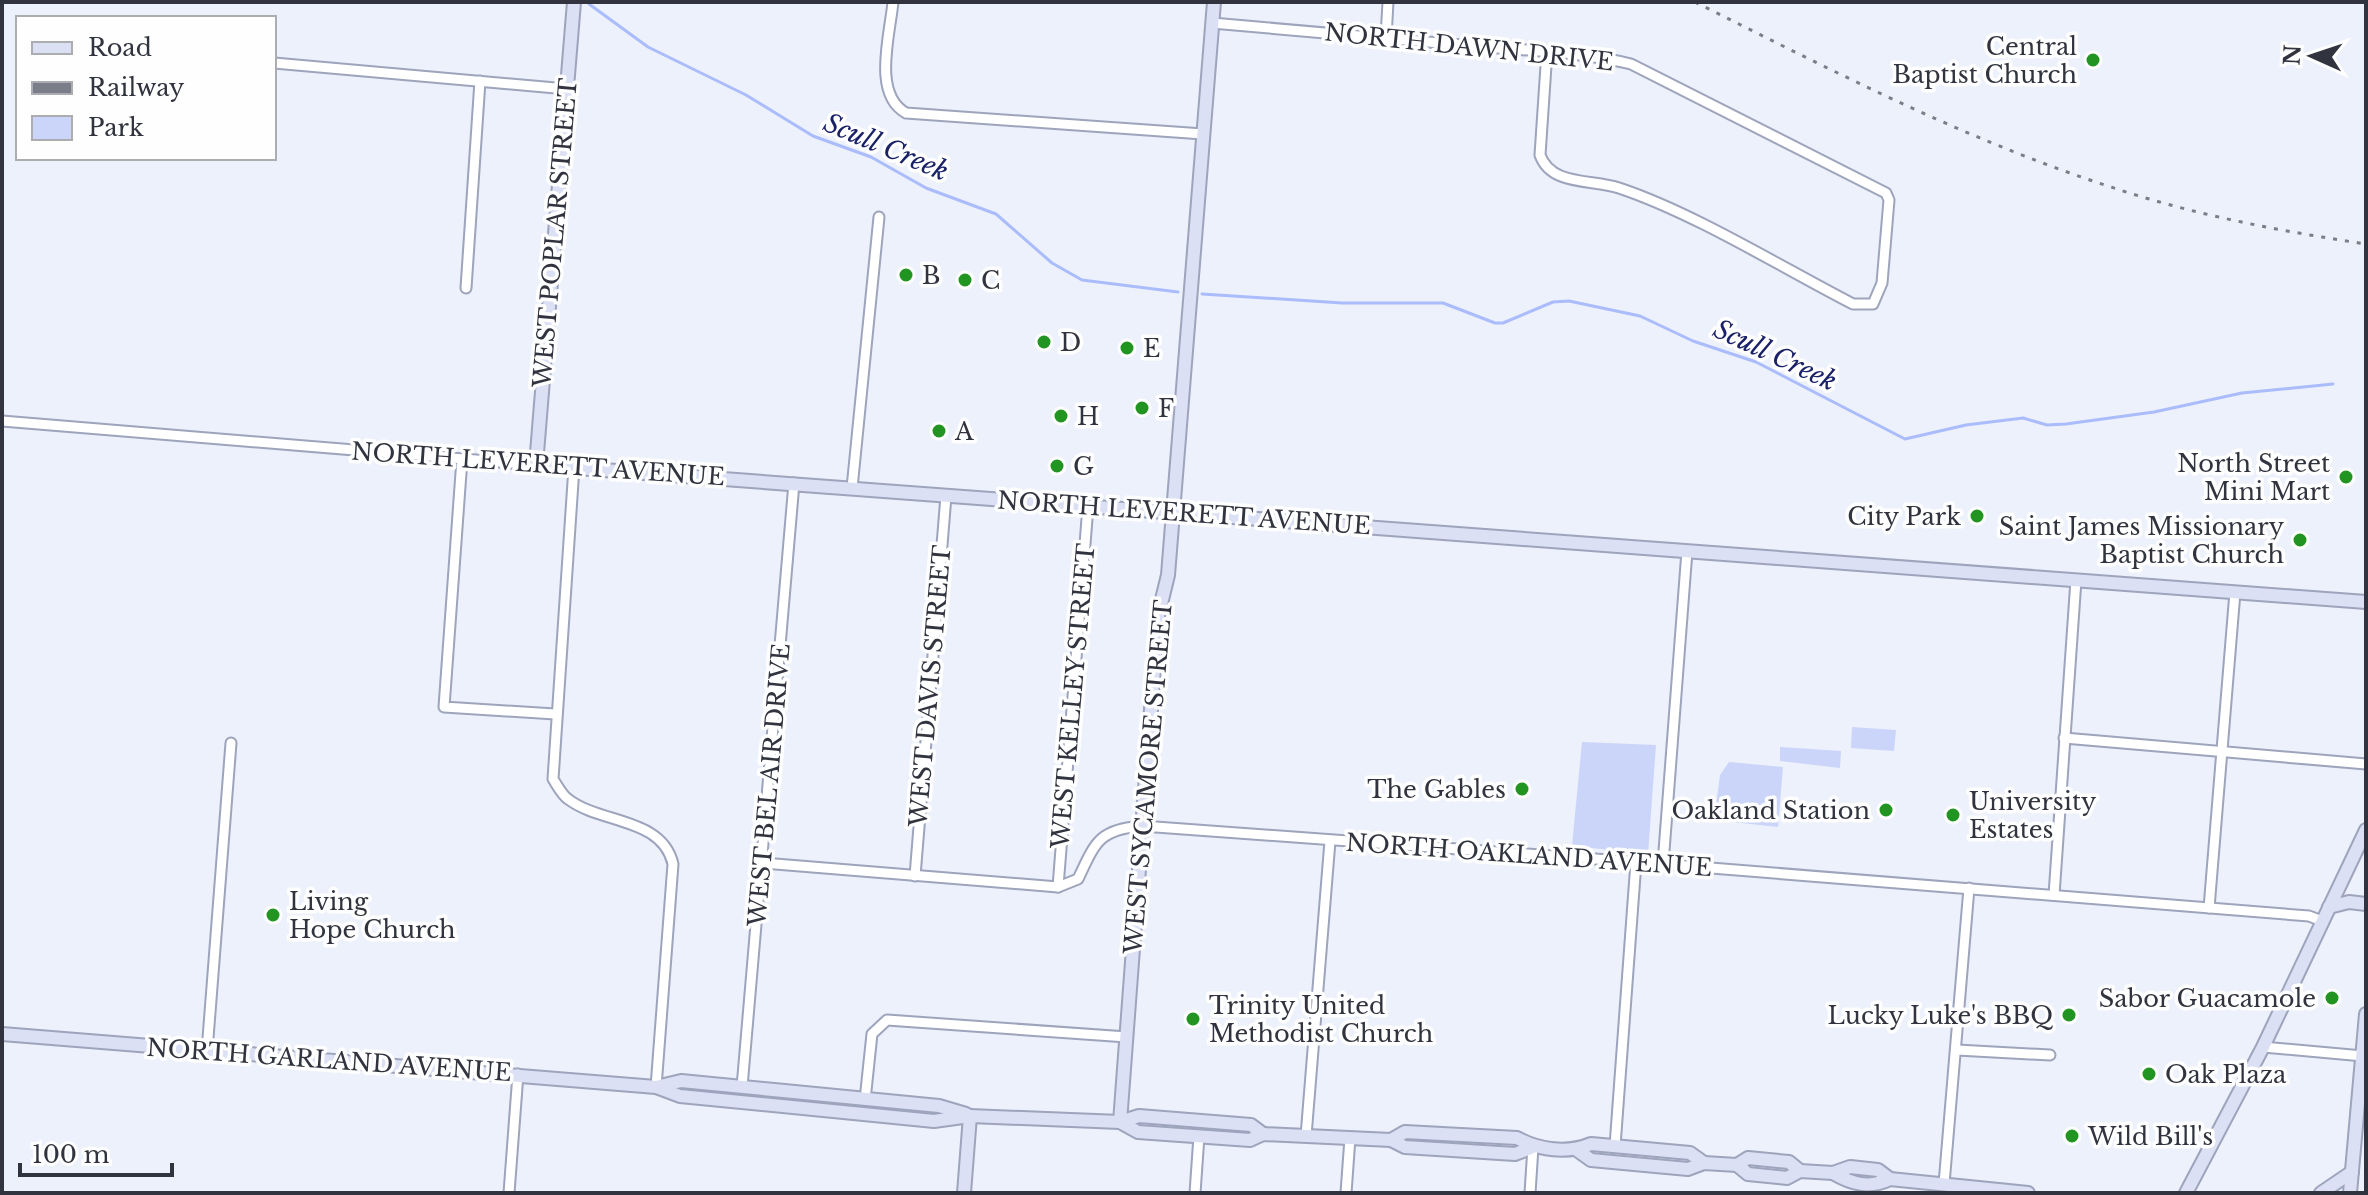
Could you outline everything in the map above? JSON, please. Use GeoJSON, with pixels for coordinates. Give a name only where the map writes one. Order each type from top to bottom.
{"type":"FeatureCollection","features":[{"type":"Feature","properties":{"kind":"street","name":"WEST POPLAR STREET"},"geometry":{"type":"LineString","coordinates":[[536,465],[574,2]]}},
{"type":"Feature","properties":{"kind":"street"},"geometry":{"type":"LineString","coordinates":[[893,2],[886,81],[889,99],[906,113],[1203,134]]}},
{"type":"Feature","properties":{"kind":"street","name":"WEST SYCAMORE STREET"},"geometry":{"type":"LineString","coordinates":[[1120,1122],[1158,616],[1168,575],[1214,2]]}},
{"type":"Feature","properties":{"kind":"street"},"geometry":{"type":"LineString","coordinates":[[1386,38],[1388,2]]}},
{"type":"Feature","properties":{"kind":"street","name":"NORTH DAWN DRIVE"},"geometry":{"type":"LineString","coordinates":[[1212,23],[1547,51],[1598,56],[1631,64],[1886,193],[1889,200],[1882,283],[1873,304],[1853,304],[1622,189],[1554,176],[1545,169],[1540,155],[1547,51]]}},
{"type":"Feature","properties":{"kind":"street"},"geometry":{"type":"LineString","coordinates":[[276,63],[567,89]]}},
{"type":"Feature","properties":{"kind":"street"},"geometry":{"type":"LineString","coordinates":[[466,288],[480,81]]}},
{"type":"Feature","properties":{"kind":"street"},"geometry":{"type":"LineString","coordinates":[[852,488],[879,217]]}},
{"type":"Feature","properties":{"kind":"street","name":"NORTH LEVERETT AVENUE"},"geometry":{"type":"LineString","coordinates":[[2,421],[536,465],[2366,602]]}},
{"type":"Feature","properties":{"kind":"street"},"geometry":{"type":"LineString","coordinates":[[462,459],[444,707],[555,714]]}},
{"type":"Feature","properties":{"kind":"street"},"geometry":{"type":"LineString","coordinates":[[574,467],[553,779],[569,800],[646,831],[659,839],[670,852],[673,864],[656,1087]]}},
{"type":"Feature","properties":{"kind":"street","name":"WEST BEL AIR DRIVE"},"geometry":{"type":"LineString","coordinates":[[742,1087],[794,483]]}},
{"type":"Feature","properties":{"kind":"street","name":"WEST DAVIS STREET"},"geometry":{"type":"LineString","coordinates":[[915,876],[946,496]]}},
{"type":"Feature","properties":{"kind":"street","name":"WEST KELLEY STREET"},"geometry":{"type":"LineString","coordinates":[[1058,887],[1088,506]]}},
{"type":"Feature","properties":{"kind":"street"},"geometry":{"type":"LineString","coordinates":[[1663,864],[1687,551]]}},
{"type":"Feature","properties":{"kind":"street"},"geometry":{"type":"LineString","coordinates":[[2054,895],[2076,580]]}},
{"type":"Feature","properties":{"kind":"street"},"geometry":{"type":"LineString","coordinates":[[2209,908],[2235,592]]}},
{"type":"Feature","properties":{"kind":"street"},"geometry":{"type":"LineString","coordinates":[[2064,738],[2366,764]]}},
{"type":"Feature","properties":{"kind":"street"},"geometry":{"type":"LineString","coordinates":[[207,1051],[231,743]]}},
{"type":"Feature","properties":{"kind":"street","name":"NORTH OAKLAND AVENUE"},"geometry":{"type":"LineString","coordinates":[[1058,887],[1078,879],[1094,845],[1106,834],[1142,826],[1969,888],[2309,916],[2322,921]]}},
{"type":"Feature","properties":{"kind":"street"},"geometry":{"type":"LineString","coordinates":[[2186,1193],[2263,1047],[2366,830]]}},
{"type":"Feature","properties":{"kind":"street"},"geometry":{"type":"LineString","coordinates":[[1306,1136],[1330,841]]}},
{"type":"Feature","properties":{"kind":"street"},"geometry":{"type":"LineString","coordinates":[[1615,1146],[1636,862]]}},
{"type":"Feature","properties":{"kind":"street"},"geometry":{"type":"LineString","coordinates":[[763,863],[1058,887]]}},
{"type":"Feature","properties":{"kind":"street"},"geometry":{"type":"LineString","coordinates":[[1944,1188],[1969,888]]}},
{"type":"Feature","properties":{"kind":"street"},"geometry":{"type":"LineString","coordinates":[[2329,907],[2349,902],[2366,904]]}},
{"type":"Feature","properties":{"kind":"street"},"geometry":{"type":"LineString","coordinates":[[2350,1193],[2366,1014]]}},
{"type":"Feature","properties":{"kind":"street"},"geometry":{"type":"LineString","coordinates":[[865,1100],[872,1034],[887,1020],[1127,1037]]}},
{"type":"Feature","properties":{"kind":"street","name":"NORTH GARLAND AVENUE"},"geometry":{"type":"LineString","coordinates":[[2,1034],[656,1087],[680,1096],[862,1116],[938,1121],[970,1116],[1120,1122],[1139,1116],[1251,1125],[1263,1134]]}},
{"type":"Feature","properties":{"kind":"street"},"geometry":{"type":"LineString","coordinates":[[2263,1047],[2363,1056]]}},
{"type":"Feature","properties":{"kind":"street"},"geometry":{"type":"LineString","coordinates":[[1957,1050],[2050,1055]]}},
{"type":"Feature","properties":{"kind":"street"},"geometry":{"type":"LineString","coordinates":[[509,1193],[518,1074]]}},
{"type":"Feature","properties":{"kind":"street","name":"NORTH GARLAND AVENUE"},"geometry":{"type":"LineString","coordinates":[[656,1087],[681,1081],[939,1106],[970,1116]]}},
{"type":"Feature","properties":{"kind":"street"},"geometry":{"type":"LineString","coordinates":[[964,1193],[970,1116]]}},
{"type":"Feature","properties":{"kind":"street","name":"NORTH GARLAND AVENUE"},"geometry":{"type":"LineString","coordinates":[[1120,1122],[1138,1132],[1250,1140],[1263,1134],[1391,1140],[1405,1147],[1515,1154],[1533,1147],[1577,1150],[1591,1144],[1690,1153],[1704,1163]]}},
{"type":"Feature","properties":{"kind":"street"},"geometry":{"type":"LineString","coordinates":[[1195,1193],[1199,1136]]}},
{"type":"Feature","properties":{"kind":"street"},"geometry":{"type":"LineString","coordinates":[[1346,1193],[1350,1138]]}},
{"type":"Feature","properties":{"kind":"street"},"geometry":{"type":"LineString","coordinates":[[1530,1193],[1533,1147]]}},
{"type":"Feature","properties":{"kind":"street","name":"NORTH GARLAND AVENUE"},"geometry":{"type":"LineString","coordinates":[[1577,1150],[1591,1160],[1688,1169],[1704,1163],[1737,1165],[1748,1174],[1787,1178],[1800,1171],[1833,1173],[1850,1167],[1878,1170],[1890,1179],[1944,1188],[2028,1193]]}},
{"type":"Feature","properties":{"kind":"street"},"geometry":{"type":"LineString","coordinates":[[2354,1150],[2366,1164]]}},
{"type":"Feature","properties":{"kind":"street"},"geometry":{"type":"LineString","coordinates":[[2321,1193],[2352,1172]]}},
{"type":"Feature","properties":{"kind":"green space"},"geometry":{"type":"Polygon","coordinates":[[[1852,727],[1896,730],[1894,751],[1851,748],[1852,727]]]}},
{"type":"Feature","properties":{"kind":"green space"},"geometry":{"type":"Polygon","coordinates":[[[1582,742],[1656,745],[1648,854],[1572,846],[1582,742]]]}},
{"type":"Feature","properties":{"kind":"green space"},"geometry":{"type":"Polygon","coordinates":[[[1780,747],[1841,751],[1840,768],[1780,761],[1780,747]]]}},
{"type":"Feature","properties":{"kind":"green space"},"geometry":{"type":"Polygon","coordinates":[[[1729,762],[1783,767],[1778,827],[1714,820],[1720,775],[1729,762]]]}},
{"type":"Feature","properties":{"kind":"waterway","name":"Scull Creek"},"geometry":{"type":"LineString","coordinates":[[589,4],[648,47],[746,95],[813,136],[871,157],[926,188],[996,214],[1052,263],[1082,280],[1178,292]]}},
{"type":"Feature","properties":{"kind":"waterway","name":"Scull Creek"},"geometry":{"type":"LineString","coordinates":[[1202,294],[1342,303],[1443,303],[1495,323],[1503,323],[1553,302],[1569,301],[1640,316],[1693,341],[1756,362],[1905,439],[1966,425],[2023,418],[2047,425],[2066,424],[2154,412],[2242,393],[2333,384]]}},
{"type":"Feature","properties":{"kind":"railway"},"geometry":{"type":"LineString","coordinates":[[1695,2],[1952,126],[2057,168],[2142,197],[2205,214],[2366,244]]}},
{"type":"Feature","properties":{"kind":"place","name":"Central Baptist Church"},"geometry":{"type":"Point","coordinates":[2093,60]}},
{"type":"Feature","properties":{"kind":"place","name":"B"},"geometry":{"type":"Point","coordinates":[906,275]}},
{"type":"Feature","properties":{"kind":"place","name":"C"},"geometry":{"type":"Point","coordinates":[965,280]}},
{"type":"Feature","properties":{"kind":"place","name":"D"},"geometry":{"type":"Point","coordinates":[1044,342]}},
{"type":"Feature","properties":{"kind":"place","name":"E"},"geometry":{"type":"Point","coordinates":[1127,348]}},
{"type":"Feature","properties":{"kind":"place","name":"F"},"geometry":{"type":"Point","coordinates":[1142,408]}},
{"type":"Feature","properties":{"kind":"place","name":"H"},"geometry":{"type":"Point","coordinates":[1061,416]}},
{"type":"Feature","properties":{"kind":"place","name":"A"},"geometry":{"type":"Point","coordinates":[939,431]}},
{"type":"Feature","properties":{"kind":"place","name":"G"},"geometry":{"type":"Point","coordinates":[1057,466]}},
{"type":"Feature","properties":{"kind":"place","name":"North Street Mini Mart"},"geometry":{"type":"Point","coordinates":[2346,477]}},
{"type":"Feature","properties":{"kind":"place","name":"City Park"},"geometry":{"type":"Point","coordinates":[1977,516]}},
{"type":"Feature","properties":{"kind":"place","name":"Saint James Missionary Baptist Church"},"geometry":{"type":"Point","coordinates":[2300,540]}},
{"type":"Feature","properties":{"kind":"place","name":"The Gables"},"geometry":{"type":"Point","coordinates":[1522,789]}},
{"type":"Feature","properties":{"kind":"place","name":"Oakland Station"},"geometry":{"type":"Point","coordinates":[1886,810]}},
{"type":"Feature","properties":{"kind":"place","name":"University Estates"},"geometry":{"type":"Point","coordinates":[1953,815]}},
{"type":"Feature","properties":{"kind":"place","name":"Living Hope Church"},"geometry":{"type":"Point","coordinates":[273,915]}},
{"type":"Feature","properties":{"kind":"place","name":"Sabor Guacamole"},"geometry":{"type":"Point","coordinates":[2332,998]}},
{"type":"Feature","properties":{"kind":"place","name":"Lucky Luke's BBQ"},"geometry":{"type":"Point","coordinates":[2069,1015]}},
{"type":"Feature","properties":{"kind":"place","name":"Trinity United Methodist Church"},"geometry":{"type":"Point","coordinates":[1193,1019]}},
{"type":"Feature","properties":{"kind":"place","name":"Oak Plaza"},"geometry":{"type":"Point","coordinates":[2149,1074]}},
{"type":"Feature","properties":{"kind":"place","name":"Wild Bill's"},"geometry":{"type":"Point","coordinates":[2072,1136]}}]}
